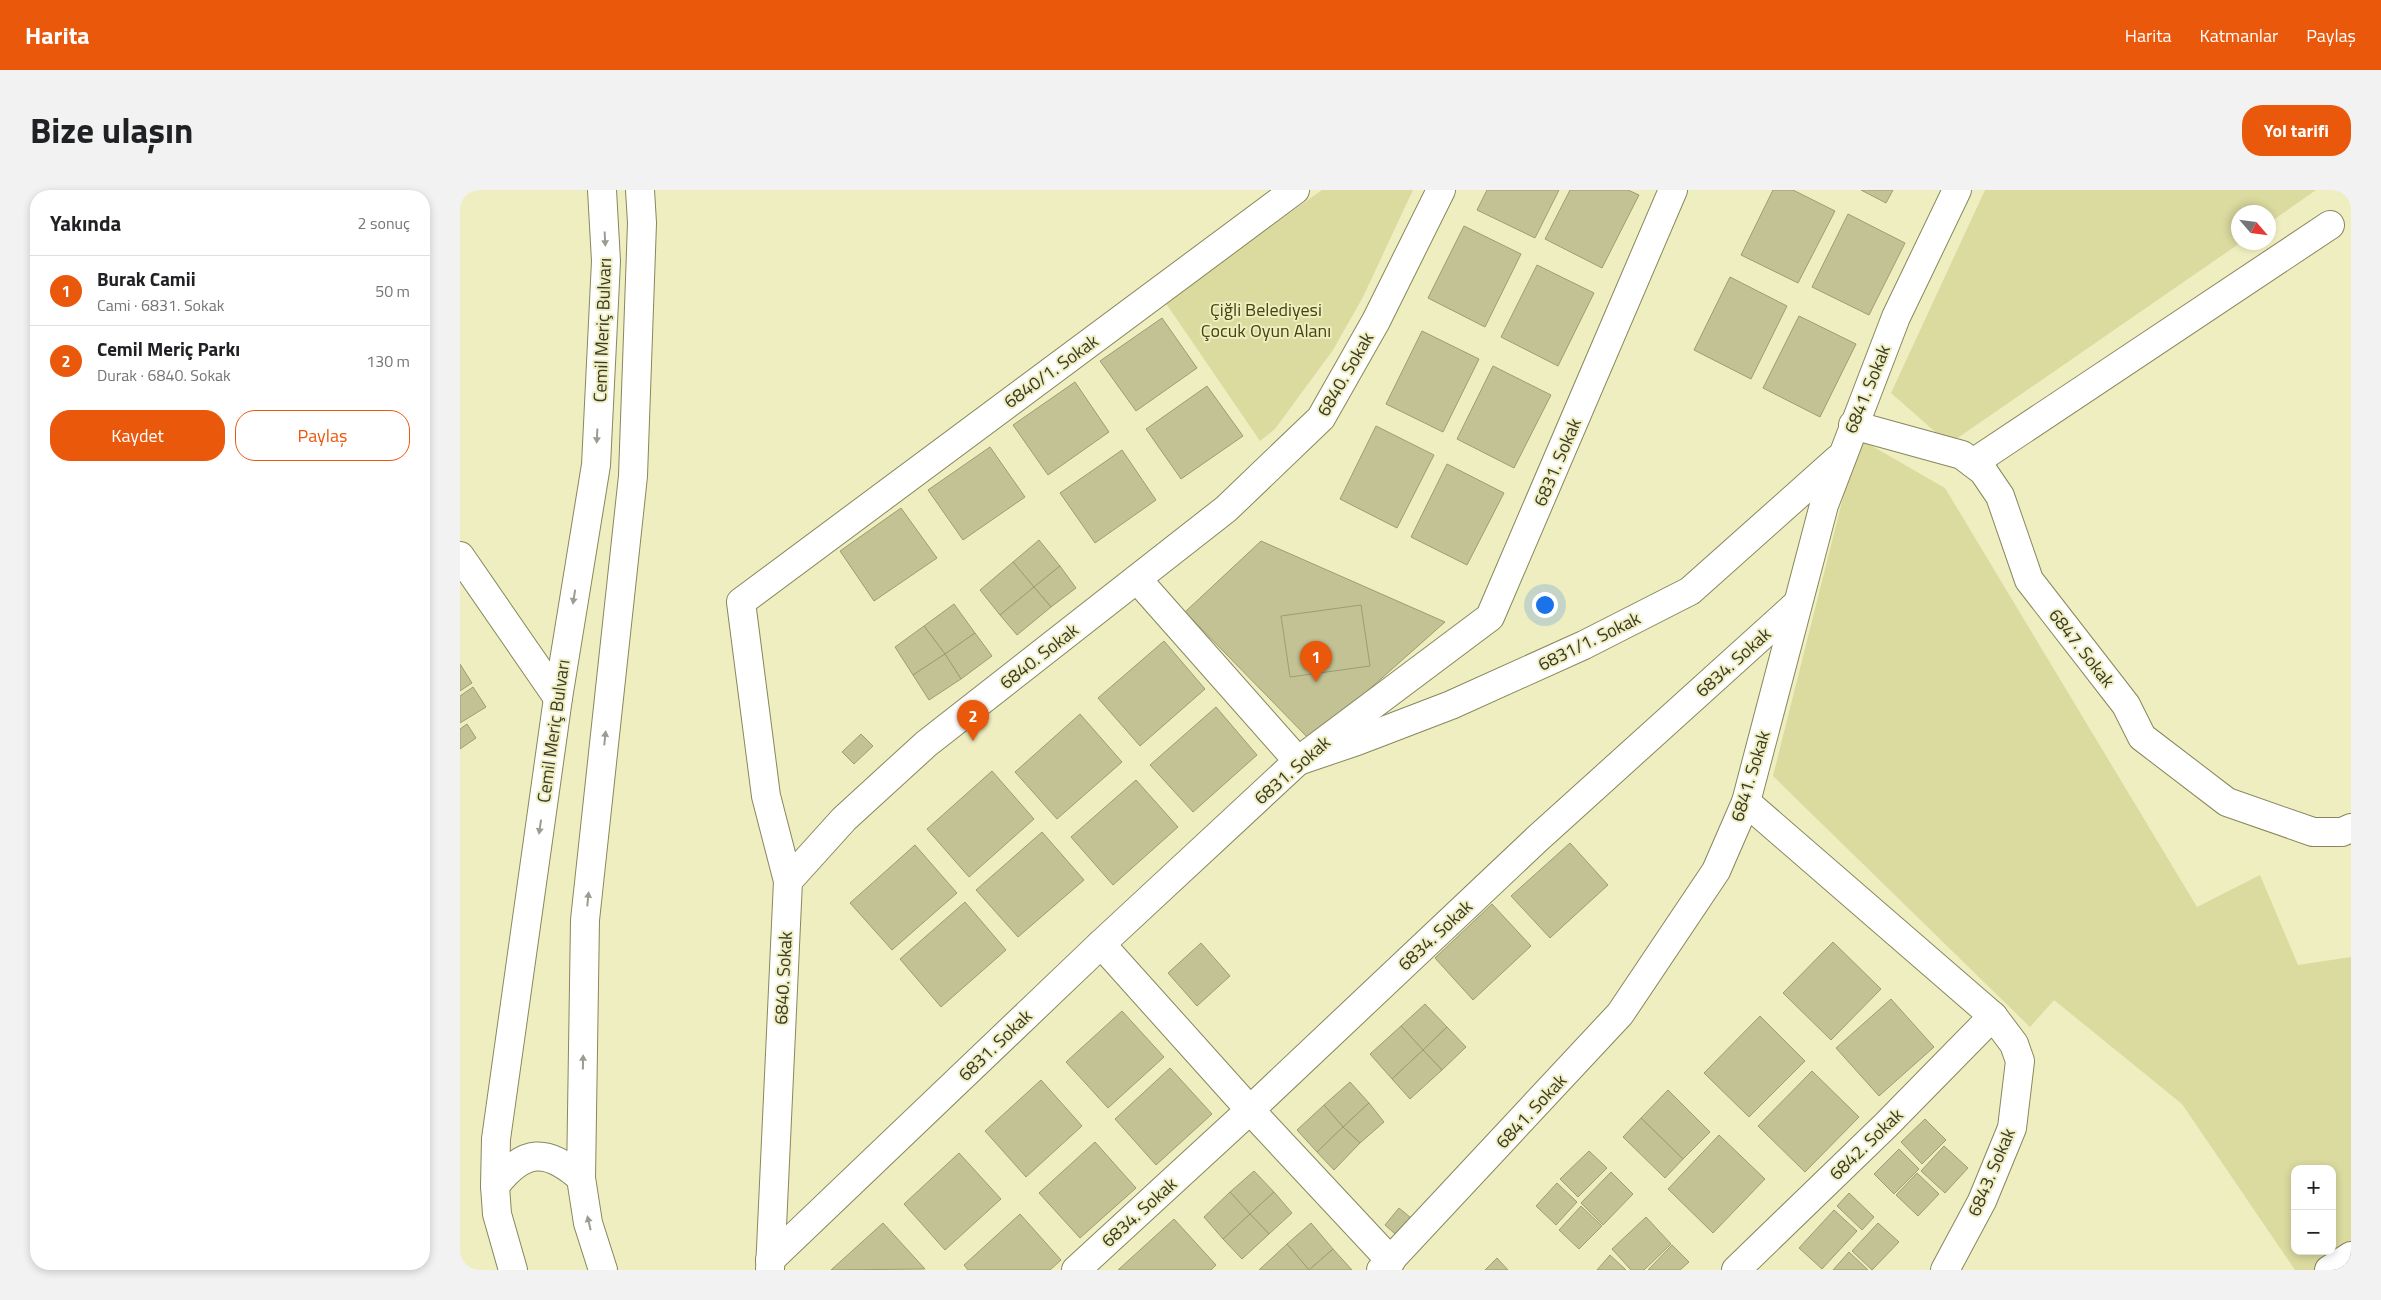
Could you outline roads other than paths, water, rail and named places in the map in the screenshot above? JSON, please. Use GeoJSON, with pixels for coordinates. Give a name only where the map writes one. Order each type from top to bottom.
{"type":"FeatureCollection","features":[{"type":"Feature","properties":{"kind":"street","name":"Cemil Meriç Bulvarı"},"geometry":{"type":"LineString","coordinates":[[513,1270],[497,1214],[495,1186],[496,1139],[558,698],[596,465],[606,261],[602,190]]}},
{"type":"Feature","properties":{"kind":"street","name":"Cemil Meriç Bulvarı"},"geometry":{"type":"LineString","coordinates":[[603,1270],[588,1223],[581,1178],[585,920],[633,476],[642,223],[640,190]]}},
{"type":"Feature","properties":{"kind":"street","name":"6840/1. Sokak"},"geometry":{"type":"LineString","coordinates":[[788,881],[766,796],[741,602],[1295,190]]}},
{"type":"Feature","properties":{"kind":"street","name":"6840. Sokak"},"geometry":{"type":"LineString","coordinates":[[769,1267],[788,881],[844,819],[926,744],[1226,509],[1321,418],[1376,321],[1441,190]]}},
{"type":"Feature","properties":{"kind":"street","name":"6831. Sokak"},"geometry":{"type":"LineString","coordinates":[[769,1267],[1101,944],[1298,761],[1490,617],[1672,190]]}},
{"type":"Feature","properties":{"kind":"street","name":"6841. Sokak"},"geometry":{"type":"LineString","coordinates":[[1386,1265],[1620,1014],[1716,871],[1746,802],[1824,505],[1853,425],[1896,317],[1957,190]]}},
{"type":"Feature","properties":{"kind":"street"},"geometry":{"type":"LineString","coordinates":[[1973,464],[2330,224]]}},
{"type":"Feature","properties":{"kind":"street","name":"6847. Sokak"},"geometry":{"type":"LineString","coordinates":[[1853,425],[1962,455],[1983,471],[2000,496],[2029,580],[2126,705],[2142,737],[2227,802],[2314,832],[2342,832],[2351,828]]}},
{"type":"Feature","properties":{"kind":"street","name":"6831/1. Sokak"},"geometry":{"type":"LineString","coordinates":[[1298,761],[1357,741],[1450,705],[1584,645],[1690,591],[1841,457]]}},
{"type":"Feature","properties":{"kind":"street"},"geometry":{"type":"LineString","coordinates":[[460,556],[558,698]]}},
{"type":"Feature","properties":{"kind":"street"},"geometry":{"type":"LineString","coordinates":[[1137,579],[1298,761]]}},
{"type":"Feature","properties":{"kind":"street","name":"6834. Sokak"},"geometry":{"type":"LineString","coordinates":[[1076,1270],[1250,1110],[1538,838],[1797,604]]}},
{"type":"Feature","properties":{"kind":"street","name":"6843. Sokak"},"geometry":{"type":"LineString","coordinates":[[1746,802],[1993,1016],[2014,1044],[2020,1062],[2012,1128],[1982,1201],[1945,1270]]}},
{"type":"Feature","properties":{"kind":"street"},"geometry":{"type":"LineString","coordinates":[[1101,944],[1386,1265]]}},
{"type":"Feature","properties":{"kind":"street","name":"6842. Sokak"},"geometry":{"type":"LineString","coordinates":[[1736,1270],[1886,1126],[1993,1016]]}},
{"type":"Feature","properties":{"kind":"street"},"geometry":{"type":"LineString","coordinates":[[495,1186],[505,1173],[518,1163],[528,1158],[542,1156],[557,1160],[581,1178]]}},
{"type":"Feature","properties":{"kind":"street"},"geometry":{"type":"LineString","coordinates":[[2329,1270],[2351,1256]]}},
{"type":"Feature","properties":{"kind":"place","name":"Burak Camii"},"geometry":{"type":"Point","coordinates":[1316,682]}},
{"type":"Feature","properties":{"kind":"place","name":"Cemil Meriç Parkı"},"geometry":{"type":"Point","coordinates":[973,741]}},
{"type":"Feature","properties":{"kind":"park label","name":"Çiğli Belediyesi Çocuk Oyun Alanı"},"geometry":{"type":"Point","coordinates":[1266,319]}}]}
